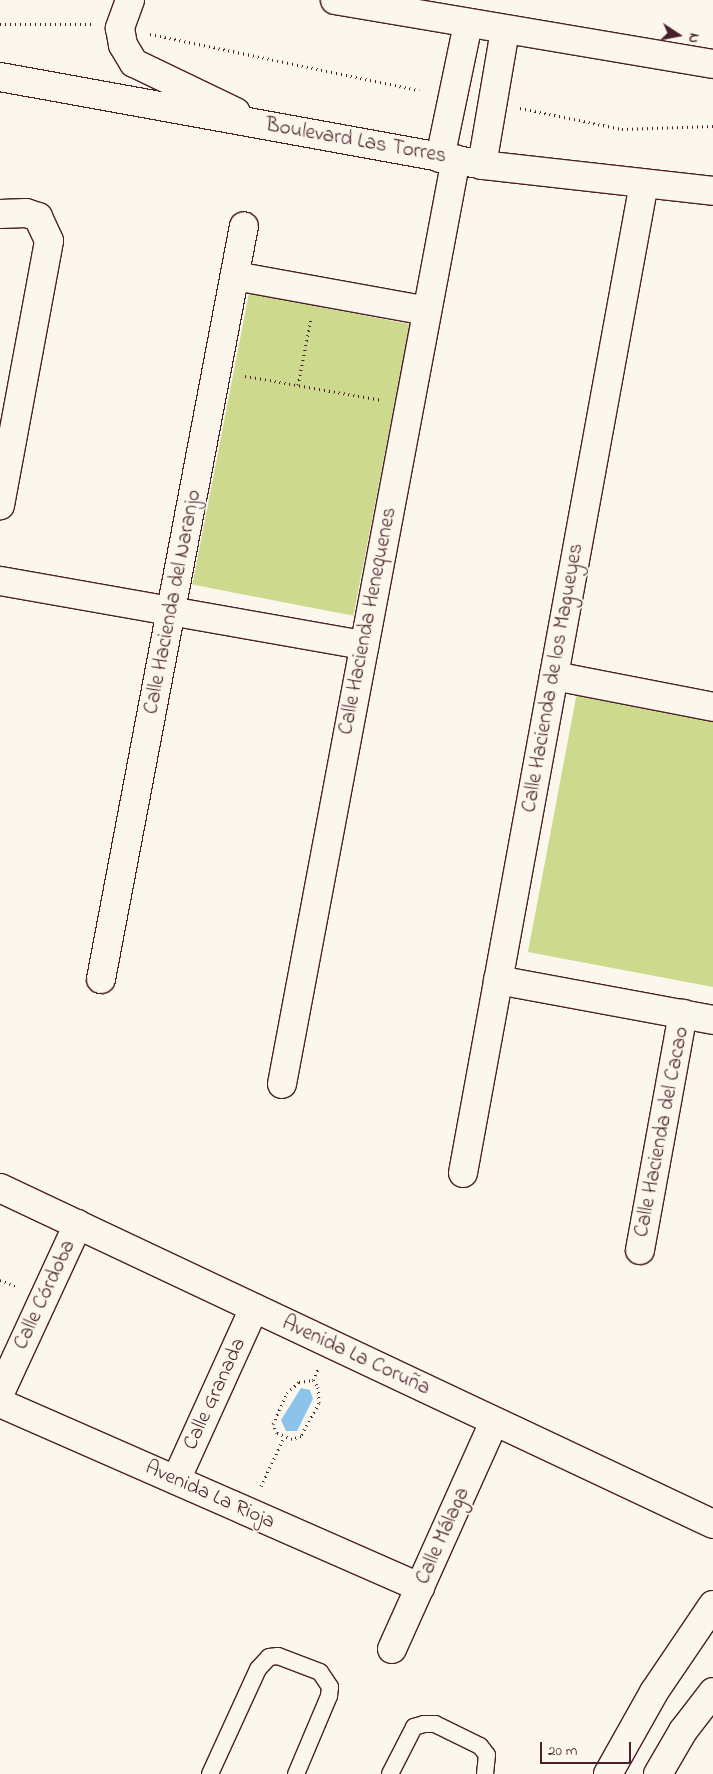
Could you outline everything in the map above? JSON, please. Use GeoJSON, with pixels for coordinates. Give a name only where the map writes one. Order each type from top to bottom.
{"type":"FeatureCollection","features":[{"type":"Feature","properties":{"kind":"street"},"geometry":{"type":"LineString","coordinates":[[130,0],[120,28],[123,45],[134,63],[199,91],[256,123]]}},
{"type":"Feature","properties":{"kind":"street"},"geometry":{"type":"LineString","coordinates":[[335,0],[505,31],[713,64]]}},
{"type":"Feature","properties":{"kind":"street","name":"Calle Hacienda Henequenes"},"geometry":{"type":"LineString","coordinates":[[282,1084],[427,312],[468,24]]}},
{"type":"Feature","properties":{"kind":"street"},"geometry":{"type":"LineString","coordinates":[[482,165],[505,31]]}},
{"type":"Feature","properties":{"kind":"street","name":"Boulevard Las Torres"},"geometry":{"type":"LineString","coordinates":[[0,77],[482,165],[713,191]]}},
{"type":"Feature","properties":{"kind":"street","name":"Calle Hacienda de los Magueyes"},"geometry":{"type":"LineString","coordinates":[[463,1173],[644,183]]}},
{"type":"Feature","properties":{"kind":"street"},"geometry":{"type":"LineString","coordinates":[[0,505],[49,241],[38,217],[13,213]]}},
{"type":"Feature","properties":{"kind":"street","name":"Calle Hacienda del Naranjo"},"geometry":{"type":"LineString","coordinates":[[101,979],[244,226]]}},
{"type":"Feature","properties":{"kind":"street"},"geometry":{"type":"LineString","coordinates":[[235,276],[427,312]]}},
{"type":"Feature","properties":{"kind":"street"},"geometry":{"type":"LineString","coordinates":[[0,581],[364,645]]}},
{"type":"Feature","properties":{"kind":"street"},"geometry":{"type":"LineString","coordinates":[[554,676],[713,707]]}},
{"type":"Feature","properties":{"kind":"street"},"geometry":{"type":"LineString","coordinates":[[498,980],[713,1020]]}},
{"type":"Feature","properties":{"kind":"street","name":"Calle Hacienda del Cacao"},"geometry":{"type":"LineString","coordinates":[[640,1250],[684,1014]]}},
{"type":"Feature","properties":{"kind":"street","name":"Avenida La Coruña"},"geometry":{"type":"LineString","coordinates":[[0,1188],[713,1524]]}},
{"type":"Feature","properties":{"kind":"street","name":"Calle Córdoba"},"geometry":{"type":"LineString","coordinates":[[0,1393],[78,1224]]}},
{"type":"Feature","properties":{"kind":"street","name":"Calle Granada"},"geometry":{"type":"LineString","coordinates":[[176,1480],[254,1308]]}},
{"type":"Feature","properties":{"kind":"street","name":"Avenida La Rioja"},"geometry":{"type":"LineString","coordinates":[[0,1403],[420,1587]]}},
{"type":"Feature","properties":{"kind":"street","name":"Calle Málaga"},"geometry":{"type":"LineString","coordinates":[[392,1649],[494,1422]]}},
{"type":"Feature","properties":{"kind":"street"},"geometry":{"type":"LineString","coordinates":[[608,1774],[654,1692],[713,1606]]}},
{"type":"Feature","properties":{"kind":"street"},"geometry":{"type":"LineString","coordinates":[[658,1774],[709,1704]]}},
{"type":"Feature","properties":{"kind":"lane"},"geometry":{"type":"LineString","coordinates":[[210,1774],[258,1669],[269,1657],[278,1656],[320,1672],[330,1687],[296,1774]]}},
{"type":"Feature","properties":{"kind":"lane"},"geometry":{"type":"LineString","coordinates":[[390,1774],[414,1727],[424,1724],[453,1731],[480,1746],[487,1755],[485,1774]]}},
{"type":"Feature","properties":{"kind":"path"},"geometry":{"type":"LineString","coordinates":[[0,24],[100,24],[419,90]]}},
{"type":"Feature","properties":{"kind":"path"},"geometry":{"type":"LineString","coordinates":[[515,107],[622,129],[713,126]]}},
{"type":"Feature","properties":{"kind":"path"},"geometry":{"type":"LineString","coordinates":[[298,385],[316,291]]}},
{"type":"Feature","properties":{"kind":"path"},"geometry":{"type":"LineString","coordinates":[[217,372],[409,405]]}},
{"type":"Feature","properties":{"kind":"path"},"geometry":{"type":"LineString","coordinates":[[313,1380],[318,1387],[319,1403],[301,1436],[292,1439],[284,1437],[277,1433],[273,1424],[287,1393],[299,1382],[313,1380]]}},
{"type":"Feature","properties":{"kind":"path"},"geometry":{"type":"LineString","coordinates":[[250,1512],[284,1437]]}},
{"type":"Feature","properties":{"kind":"green space"},"geometry":{"type":"Polygon","coordinates":[[[249,293],[410,324],[353,616],[192,585],[249,293]]]}},
{"type":"Feature","properties":{"kind":"green space"},"geometry":{"type":"Polygon","coordinates":[[[578,687],[713,712],[713,987],[528,952],[578,687]]]}},
{"type":"Feature","properties":{"kind":"water"},"geometry":{"type":"Polygon","coordinates":[[[301,1388],[310,1390],[313,1399],[297,1431],[286,1431],[281,1420],[301,1388]]]}}]}
